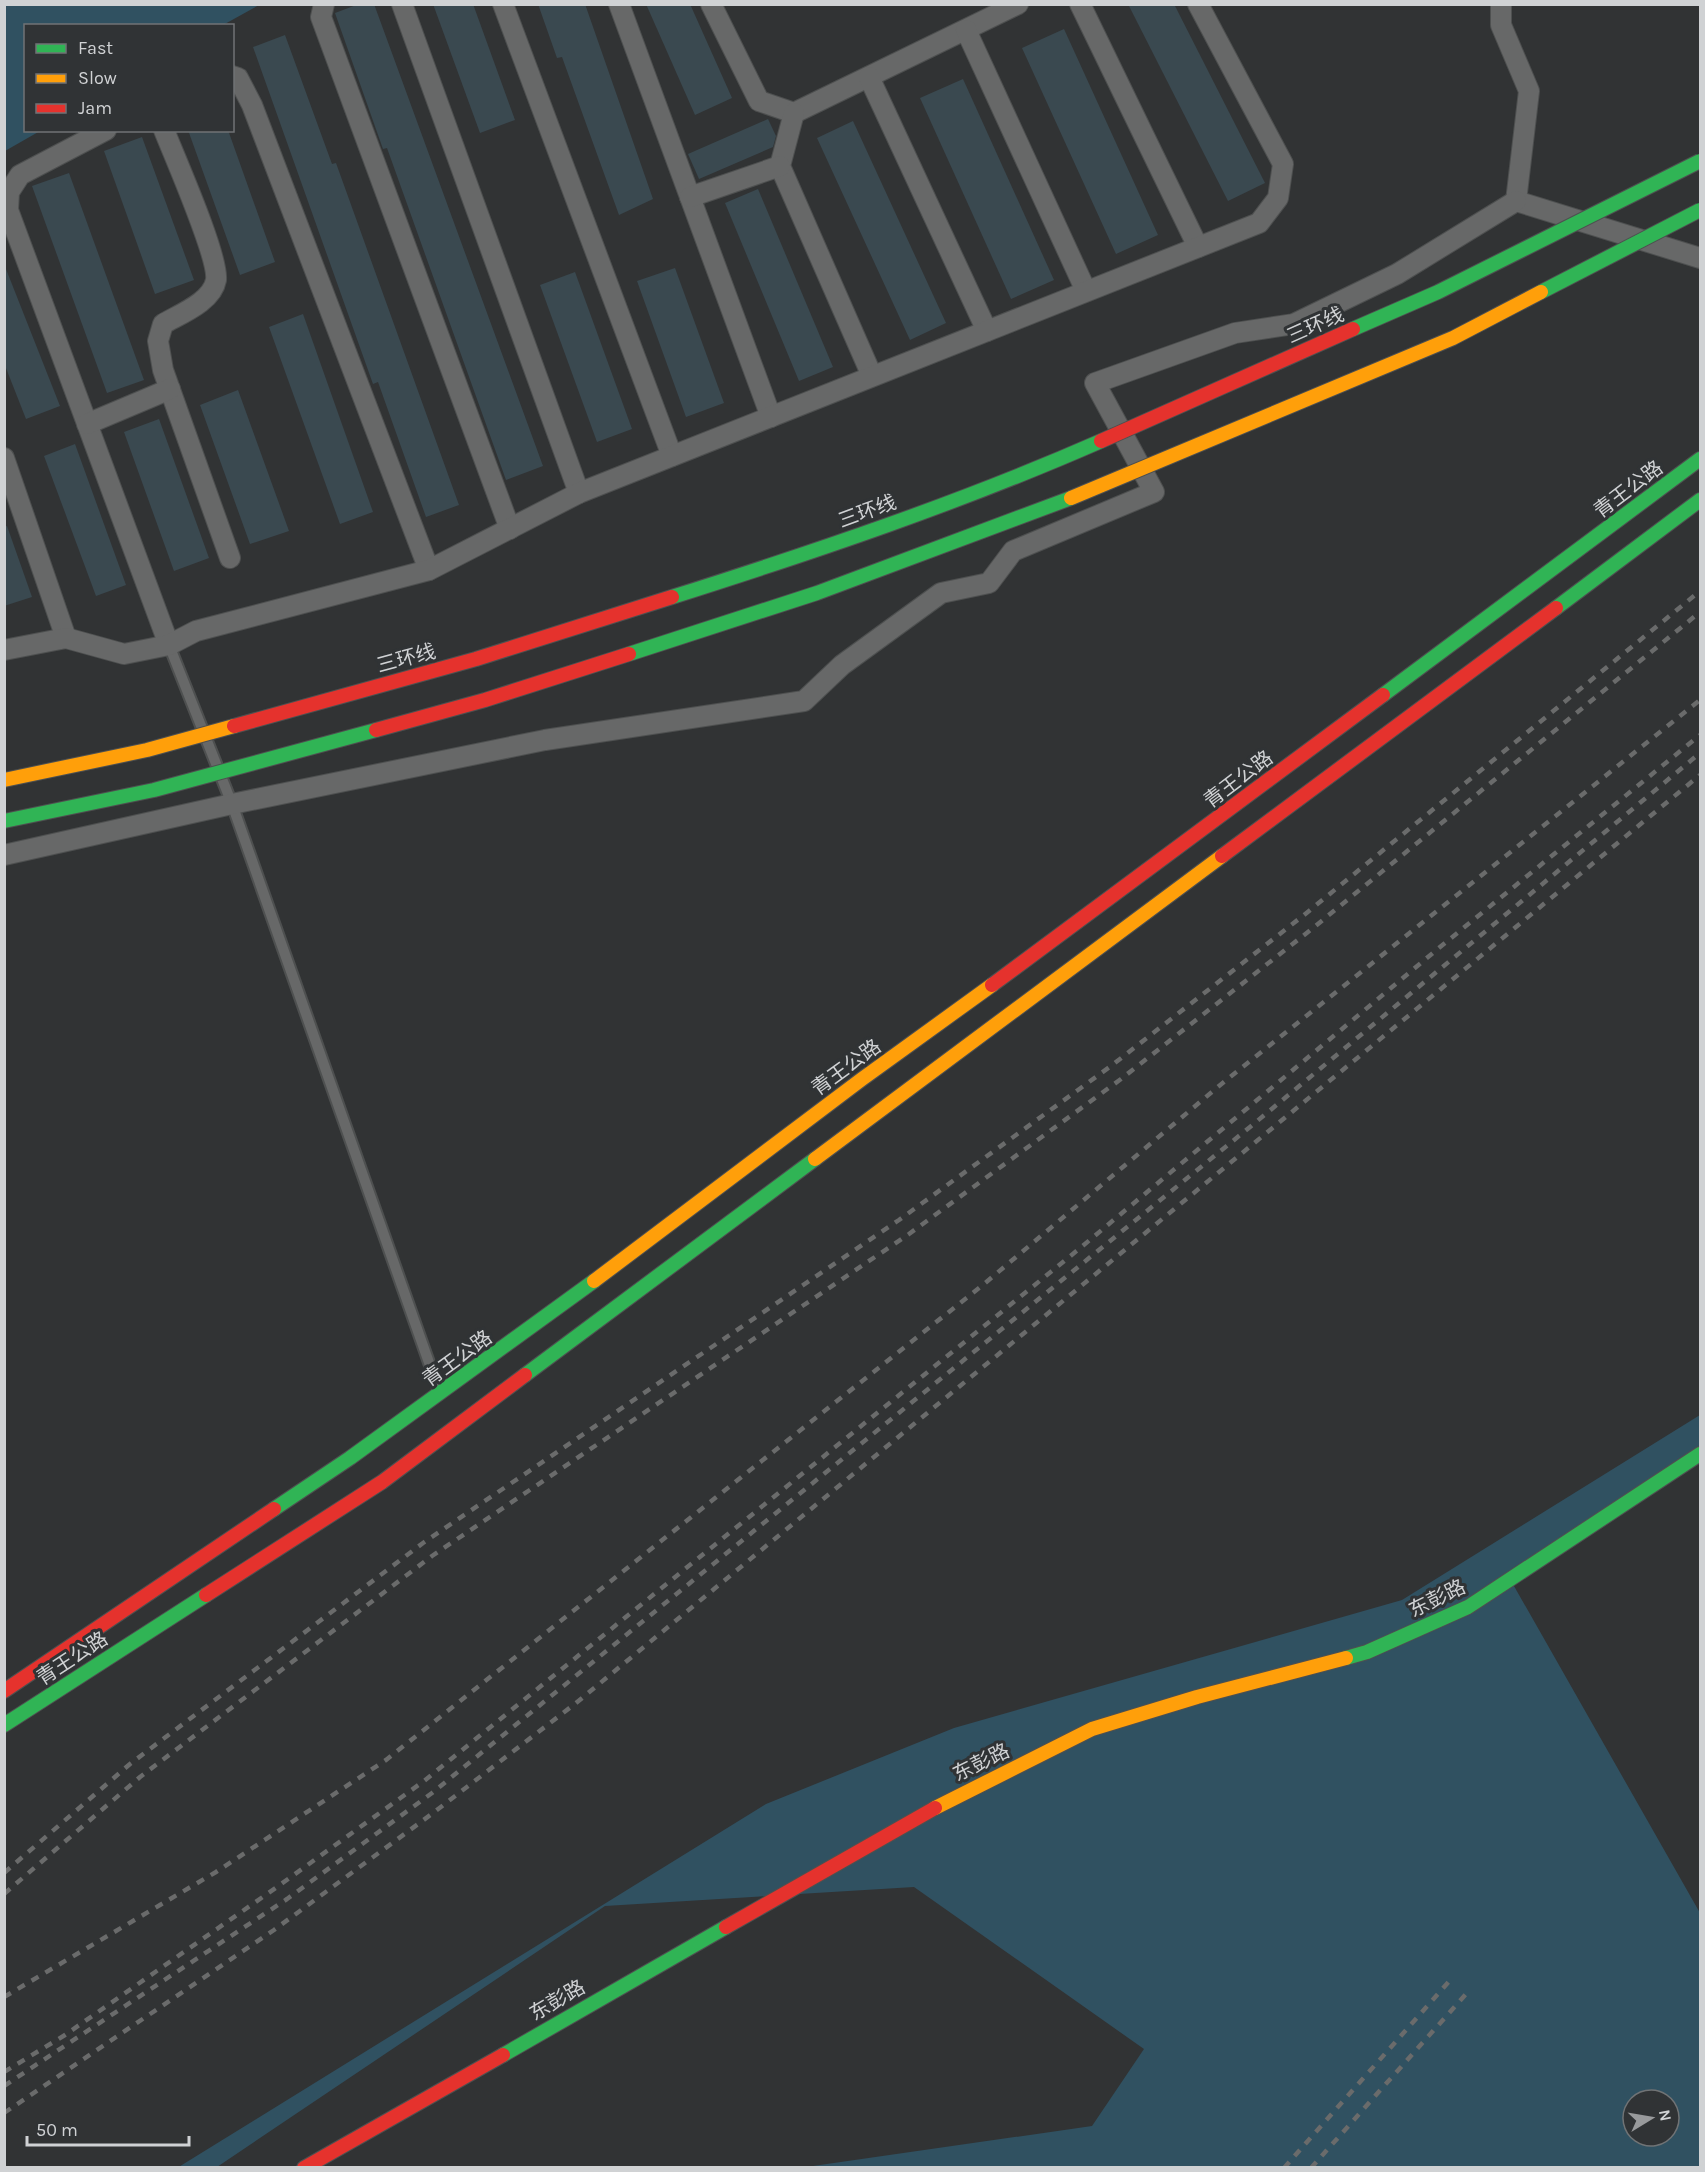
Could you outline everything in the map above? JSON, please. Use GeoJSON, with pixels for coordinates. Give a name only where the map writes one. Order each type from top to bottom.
{"type":"FeatureCollection","features":[{"type":"Feature","properties":{"kind":"main road","name":"三环线"},"geometry":{"type":"LineString","coordinates":[[4,780],[147,750],[476,659],[811,552],[1037,469],[1081,450],[1438,292],[1701,161]]}},
{"type":"Feature","properties":{"kind":"main road"},"geometry":{"type":"LineString","coordinates":[[4,821],[154,790],[485,700],[817,593],[1048,508],[1453,338],[1701,210]]}},
{"type":"Feature","properties":{"kind":"main road","name":"青王公路"},"geometry":{"type":"LineString","coordinates":[[4,1691],[350,1458],[440,1394],[1701,459]]}},
{"type":"Feature","properties":{"kind":"main road","name":"青王公路"},"geometry":{"type":"LineString","coordinates":[[4,1725],[382,1482],[1701,500]]}},
{"type":"Feature","properties":{"kind":"main road","name":"东彭路"},"geometry":{"type":"LineString","coordinates":[[304,2168],[959,1794],[1092,1729],[1197,1697],[1367,1652],[1468,1607],[1701,1454]]}},
{"type":"Feature","properties":{"kind":"street"},"geometry":{"type":"LineString","coordinates":[[324,4],[321,17],[510,529]]}},
{"type":"Feature","properties":{"kind":"street"},"geometry":{"type":"LineString","coordinates":[[402,4],[579,493]]}},
{"type":"Feature","properties":{"kind":"street"},"geometry":{"type":"LineString","coordinates":[[503,4],[672,456]]}},
{"type":"Feature","properties":{"kind":"street"},"geometry":{"type":"LineString","coordinates":[[619,4],[771,417]]}},
{"type":"Feature","properties":{"kind":"street"},"geometry":{"type":"LineString","coordinates":[[711,4],[759,101],[794,113],[1018,4]]}},
{"type":"Feature","properties":{"kind":"street"},"geometry":{"type":"LineString","coordinates":[[1080,4],[1198,247]]}},
{"type":"Feature","properties":{"kind":"street"},"geometry":{"type":"LineString","coordinates":[[4,650],[66,638],[124,654],[169,645],[196,631],[429,570],[579,493],[1259,223],[1278,198],[1283,164],[1198,4]]}},
{"type":"Feature","properties":{"kind":"street"},"geometry":{"type":"LineString","coordinates":[[1502,4],[1501,25],[1529,91],[1516,201]]}},
{"type":"Feature","properties":{"kind":"street"},"geometry":{"type":"LineString","coordinates":[[966,30],[1086,291]]}},
{"type":"Feature","properties":{"kind":"street"},"geometry":{"type":"LineString","coordinates":[[234,77],[238,78],[252,105],[429,570]]}},
{"type":"Feature","properties":{"kind":"street"},"geometry":{"type":"LineString","coordinates":[[869,77],[987,331]]}},
{"type":"Feature","properties":{"kind":"street"},"geometry":{"type":"LineString","coordinates":[[794,113],[780,166],[872,376]]}},
{"type":"Feature","properties":{"kind":"street"},"geometry":{"type":"LineString","coordinates":[[102,132],[20,175],[9,192],[8,210],[169,645]]}},
{"type":"Feature","properties":{"kind":"street"},"geometry":{"type":"LineString","coordinates":[[165,132],[213,258],[216,281],[204,300],[163,324],[158,341],[170,389],[230,558]]}},
{"type":"Feature","properties":{"kind":"street"},"geometry":{"type":"LineString","coordinates":[[690,197],[780,166]]}},
{"type":"Feature","properties":{"kind":"street"},"geometry":{"type":"LineString","coordinates":[[4,855],[232,804],[545,740],[804,700],[842,665],[941,593],[989,583],[1013,551],[1154,492],[1095,383],[1235,333],[1294,324],[1397,274],[1516,201],[1701,258]]}},
{"type":"Feature","properties":{"kind":"street"},"geometry":{"type":"LineString","coordinates":[[87,424],[170,389]]}},
{"type":"Feature","properties":{"kind":"street"},"geometry":{"type":"LineString","coordinates":[[4,458],[66,638]]}},
{"type":"Feature","properties":{"kind":"lane"},"geometry":{"type":"LineString","coordinates":[[169,645],[232,804],[440,1394]]}},
{"type":"Feature","properties":{"kind":"shaded area"},"geometry":{"type":"Polygon","coordinates":[[[5,4],[259,4],[225,24],[24,24],[24,132],[38,132],[5,151],[5,4]]]}},
{"type":"Feature","properties":{"kind":"shaded area"},"geometry":{"type":"Polygon","coordinates":[[[1700,1415],[1700,1457],[1510,1579],[1700,1913],[1700,2167],[806,2167],[1092,2126],[1144,2049],[914,1887],[605,1906],[217,2167],[177,2168],[766,1804],[954,1728],[1402,1600],[1700,1415]]]}},
{"type":"Feature","properties":{"kind":"building"},"geometry":{"type":"Polygon","coordinates":[[[359,4],[374,4],[543,466],[506,480],[387,148],[383,149],[335,13],[359,4]]]}},
{"type":"Feature","properties":{"kind":"building"},"geometry":{"type":"Polygon","coordinates":[[[433,4],[473,4],[515,120],[480,133],[433,4]]]}},
{"type":"Feature","properties":{"kind":"building"},"geometry":{"type":"Polygon","coordinates":[[[538,4],[585,4],[653,199],[619,215],[562,57],[557,58],[538,4]]]}},
{"type":"Feature","properties":{"kind":"building"},"geometry":{"type":"Polygon","coordinates":[[[646,4],[690,4],[732,98],[695,115],[646,4]]]}},
{"type":"Feature","properties":{"kind":"building"},"geometry":{"type":"Polygon","coordinates":[[[1128,4],[1174,4],[1265,183],[1228,201],[1128,4]]]}},
{"type":"Feature","properties":{"kind":"building"},"geometry":{"type":"Polygon","coordinates":[[[1064,29],[1158,235],[1116,254],[1022,48],[1064,29]]]}},
{"type":"Feature","properties":{"kind":"building"},"geometry":{"type":"Polygon","coordinates":[[[285,35],[332,164],[336,163],[459,505],[426,517],[378,382],[373,384],[253,47],[285,35]]]}},
{"type":"Feature","properties":{"kind":"building"},"geometry":{"type":"Polygon","coordinates":[[[963,79],[1054,280],[1011,299],[920,98],[963,79]]]}},
{"type":"Feature","properties":{"kind":"building"},"geometry":{"type":"Polygon","coordinates":[[[768,119],[776,136],[773,147],[699,179],[688,154],[768,119]]]}},
{"type":"Feature","properties":{"kind":"building"},"geometry":{"type":"Polygon","coordinates":[[[853,121],[946,323],[910,340],[817,138],[853,121]]]}},
{"type":"Feature","properties":{"kind":"building"},"geometry":{"type":"Polygon","coordinates":[[[189,132],[229,132],[275,262],[240,275],[189,132]]]}},
{"type":"Feature","properties":{"kind":"building"},"geometry":{"type":"Polygon","coordinates":[[[142,137],[194,280],[155,294],[104,151],[142,137]]]}},
{"type":"Feature","properties":{"kind":"building"},"geometry":{"type":"Polygon","coordinates":[[[69,173],[144,380],[107,393],[32,186],[69,173]]]}},
{"type":"Feature","properties":{"kind":"building"},"geometry":{"type":"Polygon","coordinates":[[[758,189],[833,367],[799,381],[725,203],[758,189]]]}},
{"type":"Feature","properties":{"kind":"building"},"geometry":{"type":"Polygon","coordinates":[[[4,264],[60,406],[26,419],[4,363],[4,264]]]}},
{"type":"Feature","properties":{"kind":"building"},"geometry":{"type":"Polygon","coordinates":[[[675,268],[724,403],[686,417],[637,281],[675,268]]]}},
{"type":"Feature","properties":{"kind":"building"},"geometry":{"type":"Polygon","coordinates":[[[575,272],[632,429],[597,442],[540,285],[575,272]]]}},
{"type":"Feature","properties":{"kind":"building"},"geometry":{"type":"Polygon","coordinates":[[[303,314],[373,512],[340,524],[269,327],[303,314]]]}},
{"type":"Feature","properties":{"kind":"building"},"geometry":{"type":"Polygon","coordinates":[[[238,390],[289,531],[250,544],[200,405],[238,390]]]}},
{"type":"Feature","properties":{"kind":"building"},"geometry":{"type":"Polygon","coordinates":[[[159,419],[209,558],[174,571],[124,432],[159,419]]]}},
{"type":"Feature","properties":{"kind":"building"},"geometry":{"type":"Polygon","coordinates":[[[75,444],[126,585],[96,596],[44,456],[75,444]]]}},
{"type":"Feature","properties":{"kind":"building"},"geometry":{"type":"Polygon","coordinates":[[[7,526],[32,597],[4,606],[4,527],[7,526]]]}},
{"type":"Feature","properties":{"kind":"railway"},"geometry":{"type":"LineString","coordinates":[[4,1873],[130,1764],[423,1543],[899,1220],[1111,1066],[1304,915],[1700,591]]}},
{"type":"Feature","properties":{"kind":"railway"},"geometry":{"type":"LineString","coordinates":[[4,1894],[140,1777],[432,1556],[909,1234],[1121,1079],[1313,928],[1700,612]]}},
{"type":"Feature","properties":{"kind":"railway"},"geometry":{"type":"LineString","coordinates":[[4,1997],[216,1872],[386,1760],[984,1284],[1219,1086],[1700,700]]}},
{"type":"Feature","properties":{"kind":"railway"},"geometry":{"type":"LineString","coordinates":[[4,2072],[65,2035],[424,1781],[1079,1249],[1434,952],[1700,735]]}},
{"type":"Feature","properties":{"kind":"railway"},"geometry":{"type":"LineString","coordinates":[[4,2086],[287,1899],[432,1793],[1250,1127],[1700,753]]}},
{"type":"Feature","properties":{"kind":"railway"},"geometry":{"type":"LineString","coordinates":[[4,2113],[274,1930],[433,1813],[576,1703],[1700,775]]}},
{"type":"Feature","properties":{"kind":"railway"},"geometry":{"type":"LineString","coordinates":[[1284,2168],[1452,1978]]}},
{"type":"Feature","properties":{"kind":"railway"},"geometry":{"type":"LineString","coordinates":[[1311,2168],[1466,1994]]}},
{"type":"Feature","properties":{"kind":"traffic: fast"},"geometry":{"type":"LineString","coordinates":[[1353,329],[1438,292],[1700,161]]}},
{"type":"Feature","properties":{"kind":"traffic: fast"},"geometry":{"type":"LineString","coordinates":[[1541,292],[1700,210]]}},
{"type":"Feature","properties":{"kind":"traffic: fast"},"geometry":{"type":"LineString","coordinates":[[672,597],[889,525],[996,485],[1101,441]]}},
{"type":"Feature","properties":{"kind":"traffic: fast"},"geometry":{"type":"LineString","coordinates":[[1383,695],[1700,459]]}},
{"type":"Feature","properties":{"kind":"traffic: fast"},"geometry":{"type":"LineString","coordinates":[[629,654],[817,593],[1071,498]]}},
{"type":"Feature","properties":{"kind":"traffic: fast"},"geometry":{"type":"LineString","coordinates":[[1556,608],[1700,500]]}},
{"type":"Feature","properties":{"kind":"traffic: fast"},"geometry":{"type":"LineString","coordinates":[[4,821],[154,790],[376,730]]}},
{"type":"Feature","properties":{"kind":"traffic: fast"},"geometry":{"type":"LineString","coordinates":[[525,1375],[815,1159]]}},
{"type":"Feature","properties":{"kind":"traffic: fast"},"geometry":{"type":"LineString","coordinates":[[274,1509],[350,1458],[594,1281]]}},
{"type":"Feature","properties":{"kind":"traffic: fast"},"geometry":{"type":"LineString","coordinates":[[1346,1658],[1367,1652],[1468,1607],[1700,1454]]}},
{"type":"Feature","properties":{"kind":"traffic: fast"},"geometry":{"type":"LineString","coordinates":[[4,1725],[206,1595]]}},
{"type":"Feature","properties":{"kind":"traffic: fast"},"geometry":{"type":"LineString","coordinates":[[503,2055],[726,1927]]}},
{"type":"Feature","properties":{"kind":"traffic: slow"},"geometry":{"type":"LineString","coordinates":[[1071,498],[1453,338],[1541,292]]}},
{"type":"Feature","properties":{"kind":"traffic: slow"},"geometry":{"type":"LineString","coordinates":[[4,780],[147,750],[234,726]]}},
{"type":"Feature","properties":{"kind":"traffic: slow"},"geometry":{"type":"LineString","coordinates":[[815,1159],[1222,856]]}},
{"type":"Feature","properties":{"kind":"traffic: slow"},"geometry":{"type":"LineString","coordinates":[[594,1281],[862,1079],[992,985]]}},
{"type":"Feature","properties":{"kind":"traffic: slow"},"geometry":{"type":"LineString","coordinates":[[935,1808],[1092,1729],[1197,1697],[1346,1658]]}},
{"type":"Feature","properties":{"kind":"traffic: jam"},"geometry":{"type":"LineString","coordinates":[[1101,441],[1353,329]]}},
{"type":"Feature","properties":{"kind":"traffic: jam"},"geometry":{"type":"LineString","coordinates":[[234,726],[476,659],[672,597]]}},
{"type":"Feature","properties":{"kind":"traffic: jam"},"geometry":{"type":"LineString","coordinates":[[1222,856],[1556,608]]}},
{"type":"Feature","properties":{"kind":"traffic: jam"},"geometry":{"type":"LineString","coordinates":[[376,730],[485,700],[629,654]]}},
{"type":"Feature","properties":{"kind":"traffic: jam"},"geometry":{"type":"LineString","coordinates":[[992,985],[1383,695]]}},
{"type":"Feature","properties":{"kind":"traffic: jam"},"geometry":{"type":"LineString","coordinates":[[206,1595],[382,1482],[525,1375]]}},
{"type":"Feature","properties":{"kind":"traffic: jam"},"geometry":{"type":"LineString","coordinates":[[4,1691],[274,1509]]}},
{"type":"Feature","properties":{"kind":"traffic: jam"},"geometry":{"type":"LineString","coordinates":[[726,1927],[935,1808]]}},
{"type":"Feature","properties":{"kind":"traffic: jam"},"geometry":{"type":"LineString","coordinates":[[304,2168],[503,2055]]}}]}
